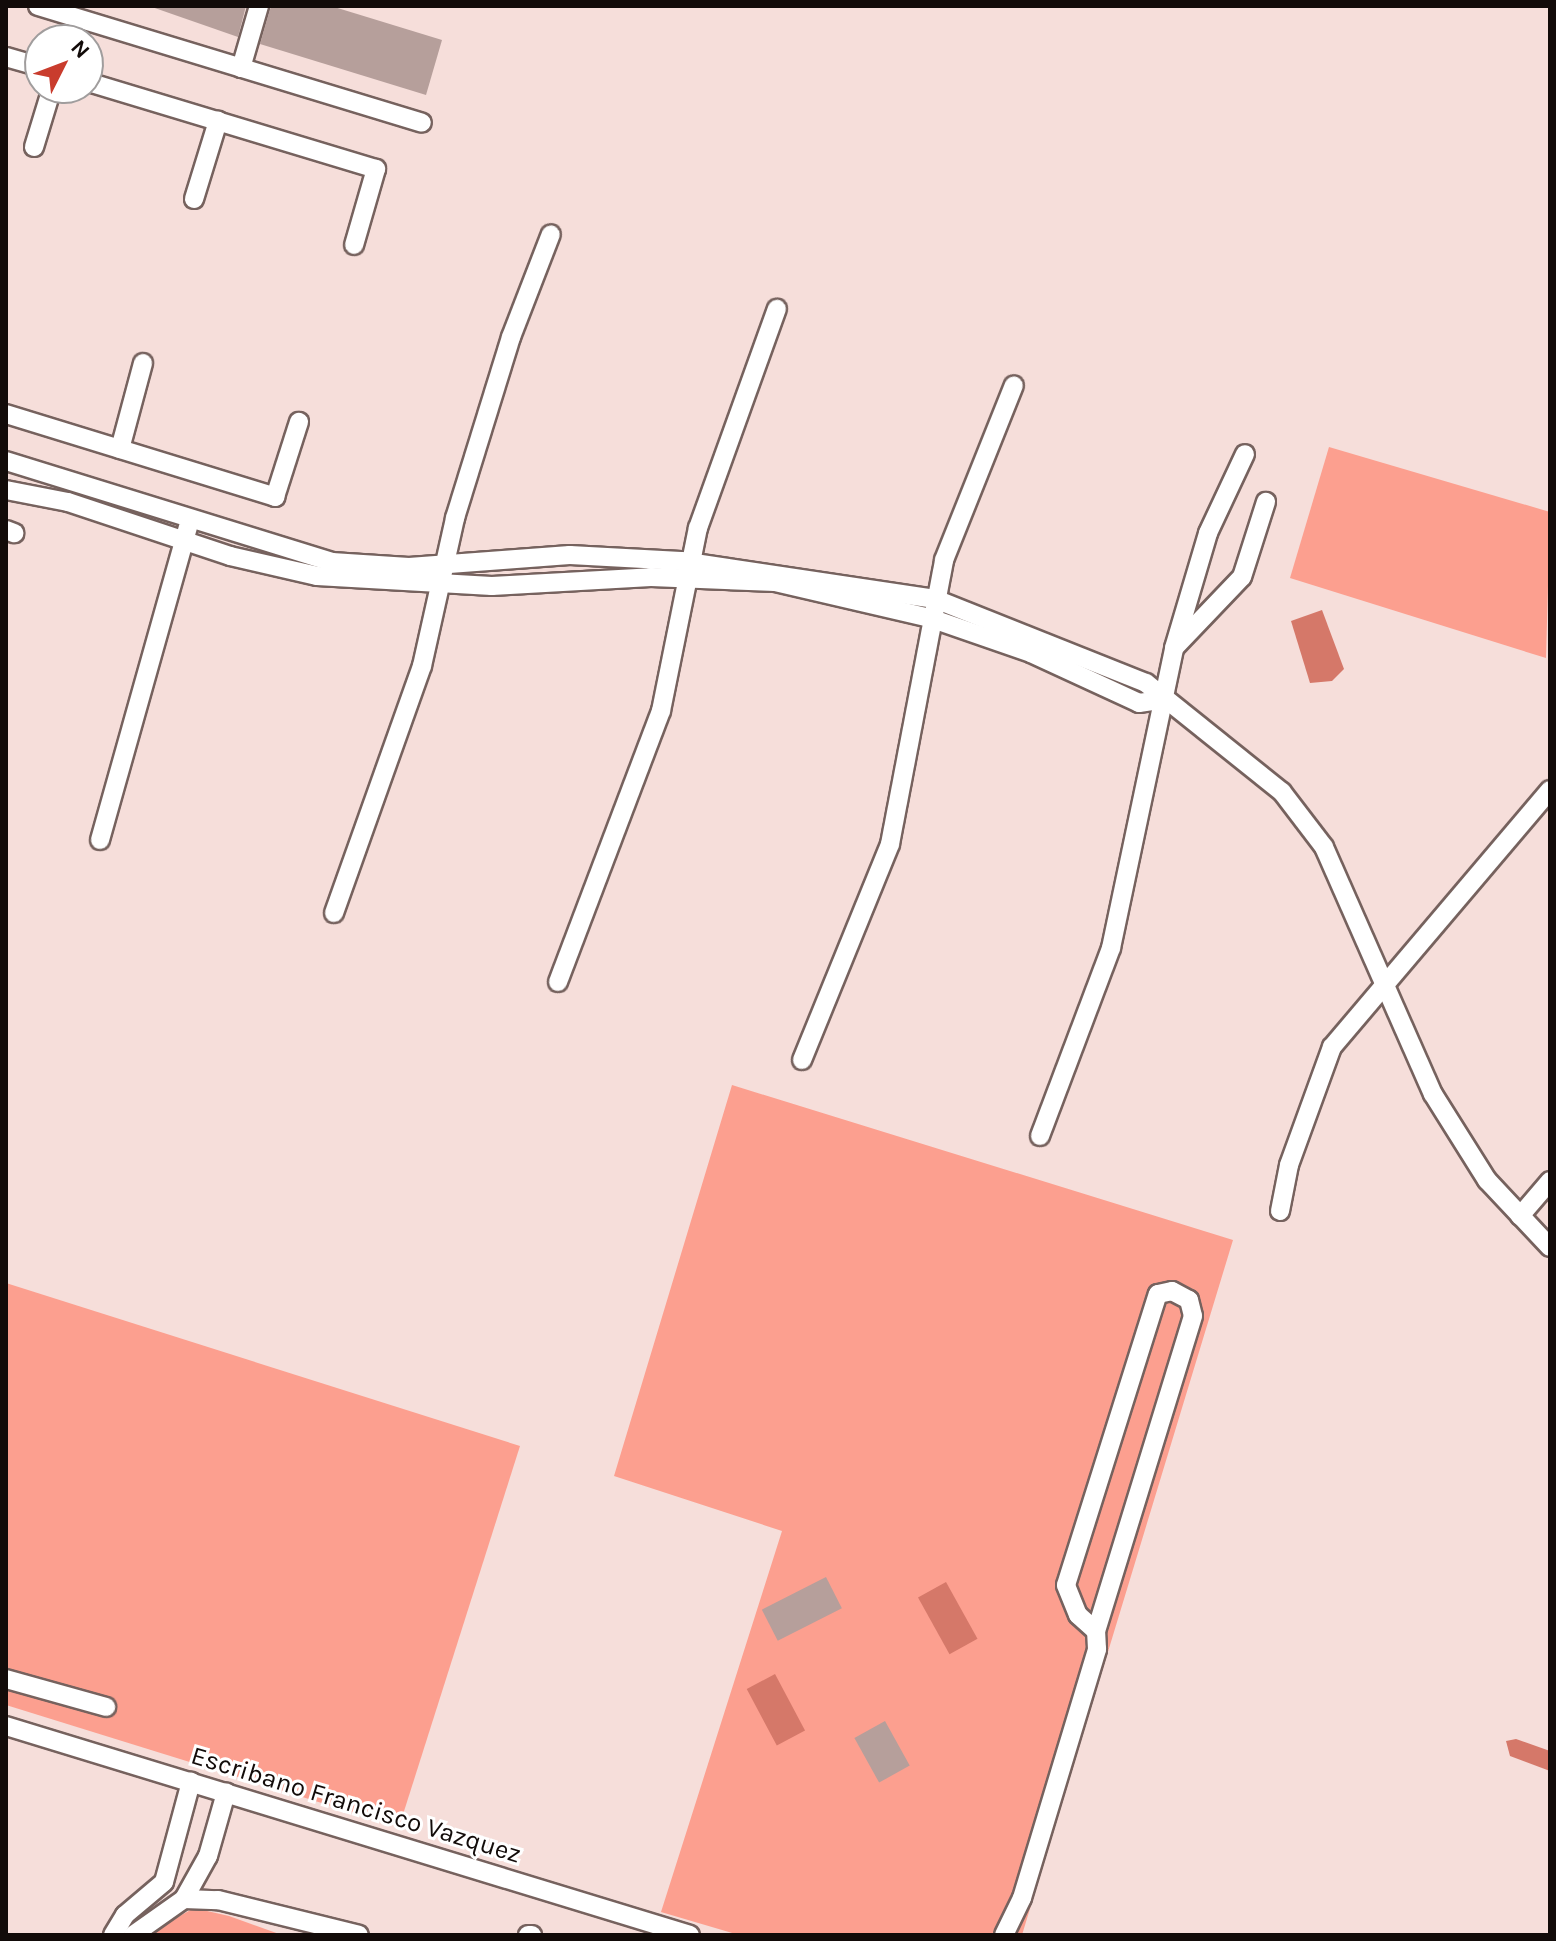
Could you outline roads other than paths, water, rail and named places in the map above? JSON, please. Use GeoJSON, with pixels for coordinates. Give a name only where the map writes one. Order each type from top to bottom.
{"type":"FeatureCollection","features":[{"type":"Feature","properties":{"kind":"street"},"geometry":{"type":"LineString","coordinates":[[38,6],[58,9],[422,123]]}},
{"type":"Feature","properties":{"kind":"street"},"geometry":{"type":"LineString","coordinates":[[241,68],[259,6]]}},
{"type":"Feature","properties":{"kind":"street"},"geometry":{"type":"LineString","coordinates":[[104,87],[376,169],[354,245]]}},
{"type":"Feature","properties":{"kind":"street"},"geometry":{"type":"LineString","coordinates":[[34,147],[47,104]]}},
{"type":"Feature","properties":{"kind":"street"},"geometry":{"type":"LineString","coordinates":[[194,199],[218,121]]}},
{"type":"Feature","properties":{"kind":"street"},"geometry":{"type":"LineString","coordinates":[[334,913],[422,666],[445,564],[511,337],[551,234]]}},
{"type":"Feature","properties":{"kind":"street"},"geometry":{"type":"LineString","coordinates":[[558,982],[661,711],[698,528],[777,309]]}},
{"type":"Feature","properties":{"kind":"street"},"geometry":{"type":"LineString","coordinates":[[120,449],[143,363]]}},
{"type":"Feature","properties":{"kind":"street"},"geometry":{"type":"LineString","coordinates":[[802,1060],[890,844],[930,618],[944,560],[1014,385]]}},
{"type":"Feature","properties":{"kind":"street"},"geometry":{"type":"LineString","coordinates":[[6,414],[275,497],[299,422]]}},
{"type":"Feature","properties":{"kind":"street"},"geometry":{"type":"LineString","coordinates":[[1040,1136],[1111,948],[1174,648],[1208,533],[1245,454]]}},
{"type":"Feature","properties":{"kind":"street"},"geometry":{"type":"LineString","coordinates":[[6,461],[332,562],[445,564],[570,555],[775,582],[930,618],[1031,653],[1139,703],[1161,700]]}},
{"type":"Feature","properties":{"kind":"street"},"geometry":{"type":"LineString","coordinates":[[6,490],[317,576],[440,584],[691,571],[935,599],[1146,683],[1161,700],[1282,792],[1324,847],[1433,1094],[1487,1180],[1550,1247]]}},
{"type":"Feature","properties":{"kind":"street"},"geometry":{"type":"LineString","coordinates":[[1174,648],[1242,577],[1266,502]]}},
{"type":"Feature","properties":{"kind":"street"},"geometry":{"type":"LineString","coordinates":[[100,840],[191,517]]}},
{"type":"Feature","properties":{"kind":"street"},"geometry":{"type":"LineString","coordinates":[[1280,1211],[1289,1165],[1332,1047],[1387,986],[1550,790]]}},
{"type":"Feature","properties":{"kind":"street"},"geometry":{"type":"LineString","coordinates":[[1520,1216],[1550,1181]]}},
{"type":"Feature","properties":{"kind":"street"},"geometry":{"type":"LineString","coordinates":[[1004,1935],[1022,1898],[1097,1649],[1096,1631],[1193,1316],[1189,1300],[1172,1291],[1158,1294],[1066,1585],[1078,1615],[1096,1631]]}},
{"type":"Feature","properties":{"kind":"street"},"geometry":{"type":"LineString","coordinates":[[6,1679],[106,1707]]}},
{"type":"Feature","properties":{"kind":"street","name":"Escribano Francisco Vazquez"},"geometry":{"type":"LineString","coordinates":[[6,1726],[690,1935]]}},
{"type":"Feature","properties":{"kind":"street"},"geometry":{"type":"LineString","coordinates":[[113,1935],[125,1915],[164,1882],[191,1782]]}},
{"type":"Feature","properties":{"kind":"street"},"geometry":{"type":"LineString","coordinates":[[133,1935],[184,1899],[208,1856],[226,1793]]}},
{"type":"Feature","properties":{"kind":"street"},"geometry":{"type":"LineString","coordinates":[[184,1899],[218,1900],[359,1935]]}}]}
